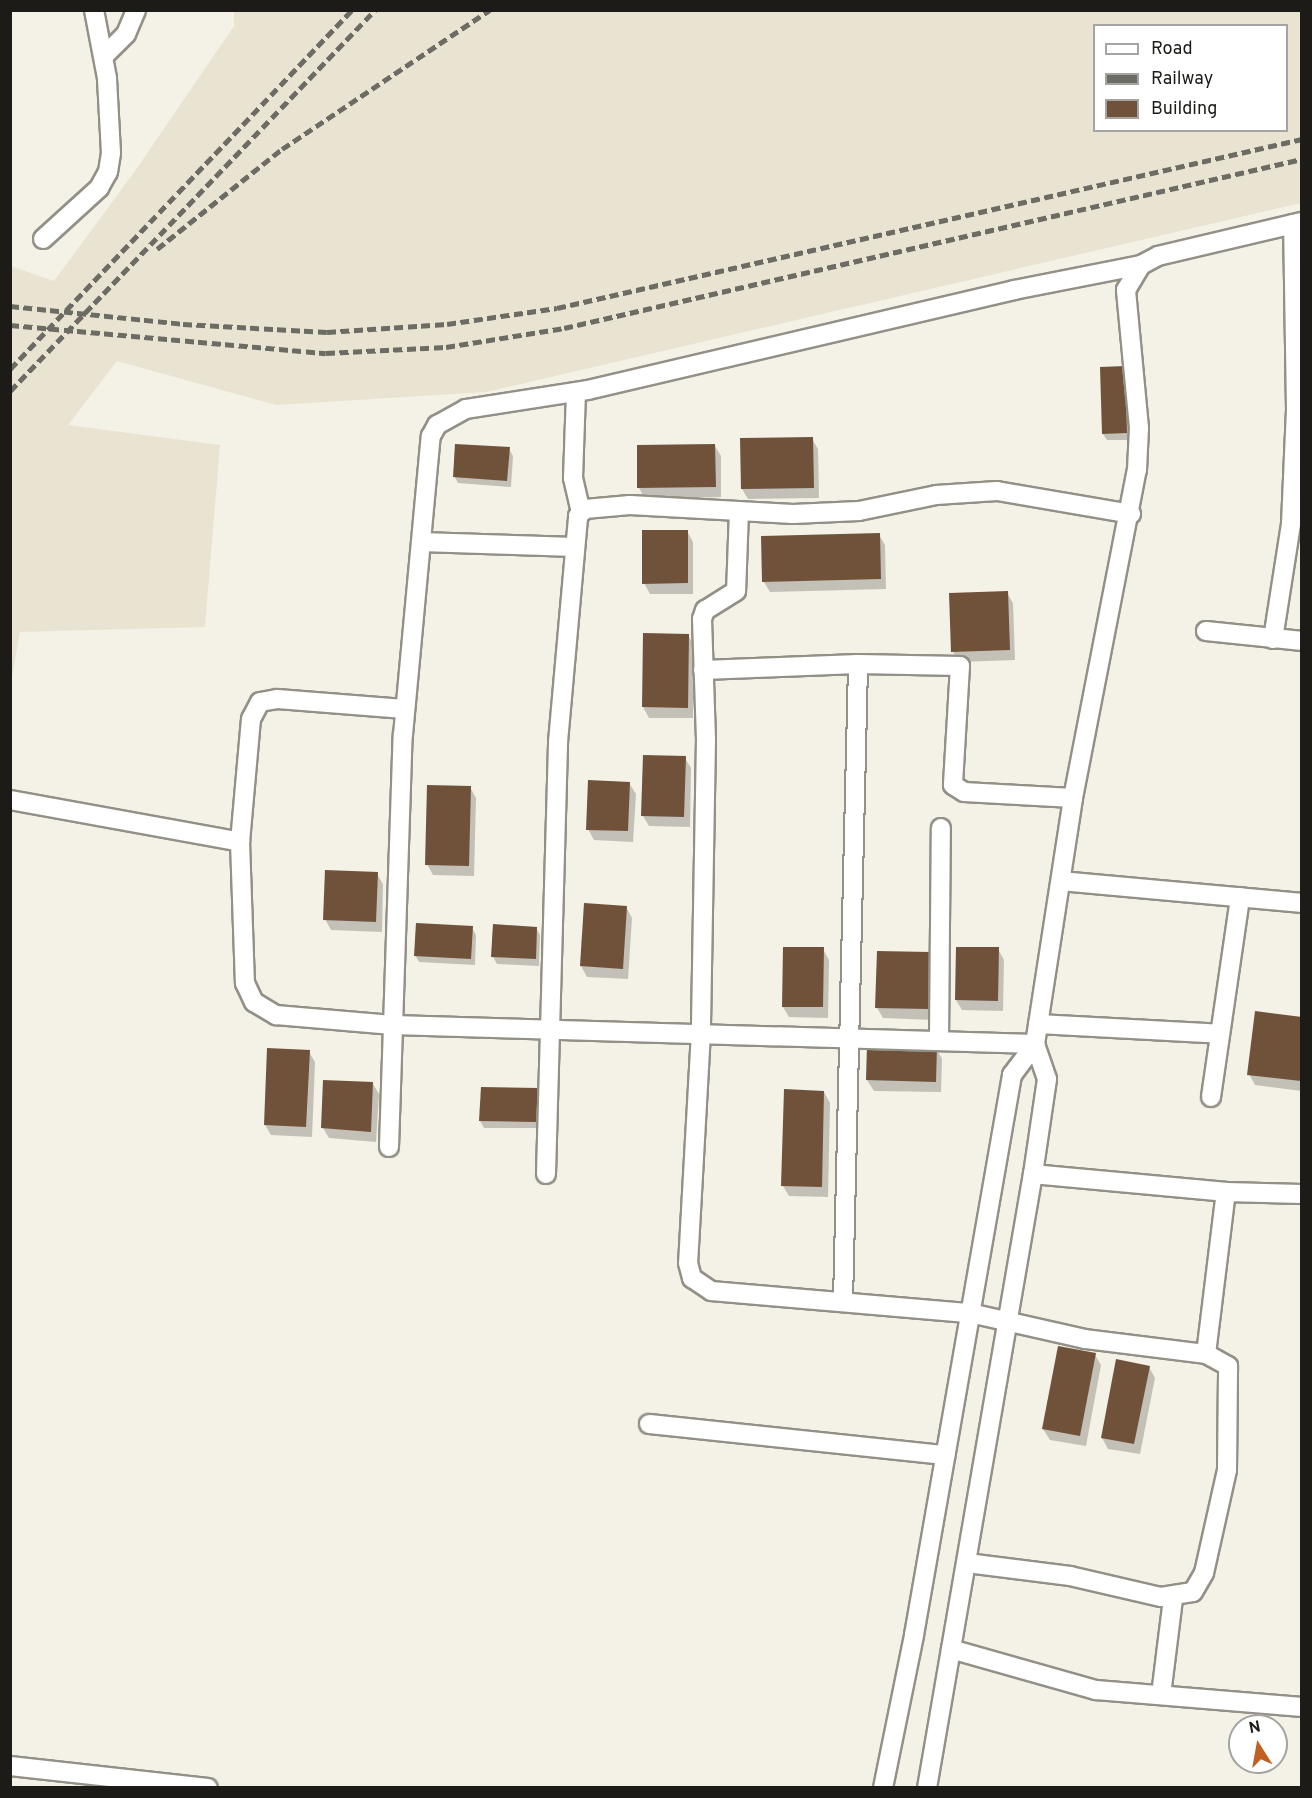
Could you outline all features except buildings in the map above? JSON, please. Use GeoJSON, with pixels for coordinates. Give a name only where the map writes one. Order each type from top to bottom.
{"type":"FeatureCollection","features":[{"type":"Feature","properties":{"kind":"street"},"geometry":{"type":"LineString","coordinates":[[43,239],[99,188],[108,172],[111,153],[105,54],[94,10]]}},
{"type":"Feature","properties":{"kind":"street"},"geometry":{"type":"LineString","coordinates":[[105,54],[126,34],[136,10]]}},
{"type":"Feature","properties":{"kind":"street"},"geometry":{"type":"LineString","coordinates":[[389,1147],[405,709],[431,436],[438,425],[466,409],[576,392],[1014,290],[1141,265],[1158,256],[1297,223],[1299,410],[1297,524],[1273,639]]}},
{"type":"Feature","properties":{"kind":"street"},"geometry":{"type":"LineString","coordinates":[[927,1788],[967,1563],[1006,1319],[1033,1174],[1047,1078],[1035,1044],[1073,798],[1131,514],[1139,428],[1126,290],[1131,277],[1141,265]]}},
{"type":"Feature","properties":{"kind":"street"},"geometry":{"type":"LineString","coordinates":[[546,1174],[548,1028],[558,742],[574,547],[581,513],[573,478],[576,392]]}},
{"type":"Feature","properties":{"kind":"street"},"geometry":{"type":"LineString","coordinates":[[581,513],[585,509],[630,505],[793,514],[859,511],[936,495],[997,491],[1131,514]]}},
{"type":"Feature","properties":{"kind":"street"},"geometry":{"type":"LineString","coordinates":[[738,511],[736,591],[705,610],[703,670],[706,739],[701,1032],[688,1263],[692,1278],[711,1291],[970,1313],[1006,1319],[1085,1339],[1206,1354],[1228,1366],[1227,1470],[1204,1573],[1193,1592],[1173,1598],[1070,1576],[967,1563]]}},
{"type":"Feature","properties":{"kind":"street"},"geometry":{"type":"LineString","coordinates":[[422,542],[574,547]]}},
{"type":"Feature","properties":{"kind":"street"},"geometry":{"type":"LineString","coordinates":[[1206,631],[1302,641]]}},
{"type":"Feature","properties":{"kind":"street"},"geometry":{"type":"LineString","coordinates":[[703,670],[858,664],[960,666],[953,785],[964,792],[1073,798]]}},
{"type":"Feature","properties":{"kind":"street"},"geometry":{"type":"LineString","coordinates":[[843,1302],[858,664]]}},
{"type":"Feature","properties":{"kind":"street"},"geometry":{"type":"LineString","coordinates":[[405,709],[277,699],[260,702],[251,719],[240,842],[242,952],[245,983],[254,1002],[276,1015],[299,1019],[393,1025],[850,1036],[1035,1044]]}},
{"type":"Feature","properties":{"kind":"street"},"geometry":{"type":"LineString","coordinates":[[10,800],[240,842]]}},
{"type":"Feature","properties":{"kind":"street"},"geometry":{"type":"LineString","coordinates":[[939,1040],[940,828]]}},
{"type":"Feature","properties":{"kind":"street"},"geometry":{"type":"LineString","coordinates":[[1061,881],[1302,903]]}},
{"type":"Feature","properties":{"kind":"street"},"geometry":{"type":"LineString","coordinates":[[1211,1097],[1240,897]]}},
{"type":"Feature","properties":{"kind":"street"},"geometry":{"type":"LineString","coordinates":[[1038,1024],[1220,1034]]}},
{"type":"Feature","properties":{"kind":"street"},"geometry":{"type":"LineString","coordinates":[[883,1788],[1012,1075],[1035,1044]]}},
{"type":"Feature","properties":{"kind":"street"},"geometry":{"type":"LineString","coordinates":[[1033,1174],[1226,1192],[1302,1194]]}},
{"type":"Feature","properties":{"kind":"street"},"geometry":{"type":"LineString","coordinates":[[1206,1354],[1226,1192]]}},
{"type":"Feature","properties":{"kind":"street"},"geometry":{"type":"LineString","coordinates":[[649,1424],[945,1455]]}},
{"type":"Feature","properties":{"kind":"street"},"geometry":{"type":"LineString","coordinates":[[1161,1695],[1173,1598]]}},
{"type":"Feature","properties":{"kind":"street"},"geometry":{"type":"LineString","coordinates":[[951,1649],[1096,1690],[1302,1707]]}},
{"type":"Feature","properties":{"kind":"street"},"geometry":{"type":"LineString","coordinates":[[10,1766],[208,1788]]}},
{"type":"Feature","properties":{"kind":"shaded area"},"geometry":{"type":"Polygon","coordinates":[[[234,11],[1301,11],[1301,203],[486,392],[276,405],[117,361],[68,425],[220,445],[205,627],[20,632],[11,682],[11,266],[54,281],[135,171],[234,26],[234,11]]]}},
{"type":"Feature","properties":{"kind":"railway"},"geometry":{"type":"LineString","coordinates":[[10,369],[352,10]]}},
{"type":"Feature","properties":{"kind":"railway"},"geometry":{"type":"LineString","coordinates":[[10,391],[375,10]]}},
{"type":"Feature","properties":{"kind":"railway"},"geometry":{"type":"LineString","coordinates":[[157,249],[282,149],[490,10]]}},
{"type":"Feature","properties":{"kind":"railway"},"geometry":{"type":"LineString","coordinates":[[10,306],[183,324],[327,332],[447,324],[557,308],[1302,139]]}},
{"type":"Feature","properties":{"kind":"railway"},"geometry":{"type":"LineString","coordinates":[[10,325],[326,353],[446,347],[564,328],[1302,159]]}}]}
